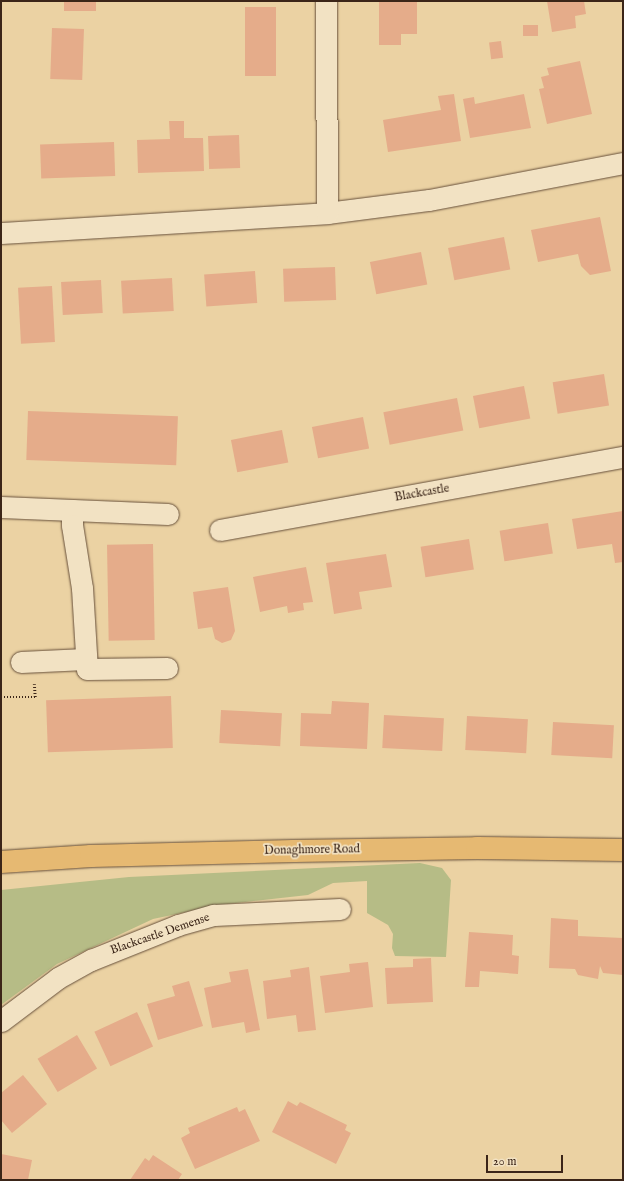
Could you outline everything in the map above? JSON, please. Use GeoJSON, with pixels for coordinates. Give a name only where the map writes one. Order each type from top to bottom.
{"type":"FeatureCollection","features":[{"type":"Feature","properties":{"kind":"main road","name":"Donaghmore Road"},"geometry":{"type":"LineString","coordinates":[[1,862],[91,856],[294,850],[476,848],[623,850]]}},
{"type":"Feature","properties":{"kind":"street"},"geometry":{"type":"LineString","coordinates":[[326,1],[327,213]]}},
{"type":"Feature","properties":{"kind":"street"},"geometry":{"type":"LineString","coordinates":[[1,233],[327,213],[429,200],[623,163]]}},
{"type":"Feature","properties":{"kind":"street","name":"Blackcastle"},"geometry":{"type":"LineString","coordinates":[[220,530],[623,457]]}},
{"type":"Feature","properties":{"kind":"street"},"geometry":{"type":"LineString","coordinates":[[1,507],[168,514]]}},
{"type":"Feature","properties":{"kind":"street"},"geometry":{"type":"LineString","coordinates":[[72,510],[72,525],[82,588],[85,659],[87,669],[167,668]]}},
{"type":"Feature","properties":{"kind":"street"},"geometry":{"type":"LineString","coordinates":[[27,662],[85,659]]}},
{"type":"Feature","properties":{"kind":"street","name":"Blackcastle Demense"},"geometry":{"type":"LineString","coordinates":[[1,1021],[58,978],[91,960],[178,926],[214,915],[340,909]]}},
{"type":"Feature","properties":{"kind":"path"},"geometry":{"type":"LineString","coordinates":[[1,697],[35,697],[27,662]]}},
{"type":"Feature","properties":{"kind":"green space"},"geometry":{"type":"Polygon","coordinates":[[[420,863],[442,868],[451,880],[446,957],[395,956],[392,948],[393,934],[388,925],[367,913],[367,881],[333,883],[308,895],[219,905],[153,919],[57,964],[1,1005],[1,890],[129,877],[420,863]]]}},
{"type":"Feature","properties":{"kind":"building"},"geometry":{"type":"Polygon","coordinates":[[[64,1],[96,1],[96,11],[64,11],[64,1]]]}},
{"type":"Feature","properties":{"kind":"building"},"geometry":{"type":"Polygon","coordinates":[[[379,1],[417,1],[417,34],[401,34],[401,45],[379,45],[379,1]]]}},
{"type":"Feature","properties":{"kind":"building"},"geometry":{"type":"Polygon","coordinates":[[[547,1],[584,1],[586,14],[575,16],[576,28],[552,32],[547,1]]]}},
{"type":"Feature","properties":{"kind":"building"},"geometry":{"type":"Polygon","coordinates":[[[245,7],[276,7],[276,76],[245,76],[245,7]]]}},
{"type":"Feature","properties":{"kind":"building"},"geometry":{"type":"Polygon","coordinates":[[[523,25],[538,25],[538,36],[523,36],[523,25]]]}},
{"type":"Feature","properties":{"kind":"building"},"geometry":{"type":"Polygon","coordinates":[[[52,28],[84,29],[82,80],[50,79],[52,28]]]}},
{"type":"Feature","properties":{"kind":"building"},"geometry":{"type":"Polygon","coordinates":[[[501,41],[503,58],[491,59],[489,42],[501,41]]]}},
{"type":"Feature","properties":{"kind":"building"},"geometry":{"type":"Polygon","coordinates":[[[580,61],[592,114],[547,124],[539,89],[544,88],[541,77],[549,75],[547,68],[580,61]]]}},
{"type":"Feature","properties":{"kind":"building"},"geometry":{"type":"Polygon","coordinates":[[[454,94],[461,141],[388,152],[383,120],[441,110],[438,96],[454,94]]]}},
{"type":"Feature","properties":{"kind":"building"},"geometry":{"type":"Polygon","coordinates":[[[524,94],[531,128],[470,138],[463,99],[474,97],[475,104],[524,94]]]}},
{"type":"Feature","properties":{"kind":"building"},"geometry":{"type":"Polygon","coordinates":[[[169,121],[184,121],[184,138],[203,138],[204,171],[138,173],[137,140],[170,139],[169,121]]]}},
{"type":"Feature","properties":{"kind":"building"},"geometry":{"type":"Polygon","coordinates":[[[239,135],[240,168],[209,169],[208,136],[239,135]]]}},
{"type":"Feature","properties":{"kind":"building"},"geometry":{"type":"Polygon","coordinates":[[[114,142],[115,176],[41,179],[40,145],[114,142]]]}},
{"type":"Feature","properties":{"kind":"building"},"geometry":{"type":"Polygon","coordinates":[[[600,217],[611,271],[590,275],[581,266],[578,254],[538,262],[531,230],[600,217]]]}},
{"type":"Feature","properties":{"kind":"building"},"geometry":{"type":"Polygon","coordinates":[[[504,237],[510,269],[454,280],[448,248],[504,237]]]}},
{"type":"Feature","properties":{"kind":"building"},"geometry":{"type":"Polygon","coordinates":[[[421,252],[427,284],[376,294],[370,262],[421,252]]]}},
{"type":"Feature","properties":{"kind":"building"},"geometry":{"type":"Polygon","coordinates":[[[335,267],[336,300],[284,302],[283,269],[335,267]]]}},
{"type":"Feature","properties":{"kind":"building"},"geometry":{"type":"Polygon","coordinates":[[[255,271],[257,303],[206,306],[204,275],[255,271]]]}},
{"type":"Feature","properties":{"kind":"building"},"geometry":{"type":"Polygon","coordinates":[[[172,278],[174,311],[123,314],[121,281],[172,278]]]}},
{"type":"Feature","properties":{"kind":"building"},"geometry":{"type":"Polygon","coordinates":[[[101,280],[103,313],[63,315],[61,282],[101,280]]]}},
{"type":"Feature","properties":{"kind":"building"},"geometry":{"type":"Polygon","coordinates":[[[52,286],[55,342],[21,344],[18,288],[52,286]]]}},
{"type":"Feature","properties":{"kind":"building"},"geometry":{"type":"Polygon","coordinates":[[[604,374],[609,406],[558,414],[553,382],[604,374]]]}},
{"type":"Feature","properties":{"kind":"building"},"geometry":{"type":"Polygon","coordinates":[[[524,386],[530,418],[479,428],[473,396],[524,386]]]}},
{"type":"Feature","properties":{"kind":"building"},"geometry":{"type":"Polygon","coordinates":[[[457,398],[463,430],[390,445],[383,412],[457,398]]]}},
{"type":"Feature","properties":{"kind":"building"},"geometry":{"type":"Polygon","coordinates":[[[28,411],[178,416],[176,465],[26,460],[28,411]]]}},
{"type":"Feature","properties":{"kind":"building"},"geometry":{"type":"Polygon","coordinates":[[[363,417],[369,448],[318,458],[312,427],[363,417]]]}},
{"type":"Feature","properties":{"kind":"building"},"geometry":{"type":"Polygon","coordinates":[[[282,430],[288,462],[237,472],[231,440],[282,430]]]}},
{"type":"Feature","properties":{"kind":"building"},"geometry":{"type":"Polygon","coordinates":[[[623,511],[623,562],[615,563],[612,544],[577,549],[572,519],[623,511]]]}},
{"type":"Feature","properties":{"kind":"building"},"geometry":{"type":"Polygon","coordinates":[[[548,523],[553,554],[504,561],[500,531],[548,523]]]}},
{"type":"Feature","properties":{"kind":"building"},"geometry":{"type":"Polygon","coordinates":[[[469,539],[474,570],[425,577],[421,547],[469,539]]]}},
{"type":"Feature","properties":{"kind":"building"},"geometry":{"type":"Polygon","coordinates":[[[153,544],[155,640],[109,641],[107,545],[153,544]]]}},
{"type":"Feature","properties":{"kind":"building"},"geometry":{"type":"Polygon","coordinates":[[[386,554],[392,587],[359,592],[362,609],[334,614],[326,563],[386,554]]]}},
{"type":"Feature","properties":{"kind":"building"},"geometry":{"type":"Polygon","coordinates":[[[306,567],[313,602],[303,603],[304,610],[288,613],[287,606],[260,612],[253,577],[306,567]]]}},
{"type":"Feature","properties":{"kind":"building"},"geometry":{"type":"Polygon","coordinates":[[[228,587],[235,631],[231,640],[222,643],[215,639],[212,627],[198,629],[193,592],[228,587]]]}},
{"type":"Feature","properties":{"kind":"building"},"geometry":{"type":"Polygon","coordinates":[[[171,696],[173,748],[48,752],[46,700],[171,696]]]}},
{"type":"Feature","properties":{"kind":"building"},"geometry":{"type":"Polygon","coordinates":[[[332,701],[369,703],[367,749],[300,746],[301,713],[331,714],[332,701]]]}},
{"type":"Feature","properties":{"kind":"building"},"geometry":{"type":"Polygon","coordinates":[[[221,710],[282,713],[280,746],[219,743],[221,710]]]}},
{"type":"Feature","properties":{"kind":"building"},"geometry":{"type":"Polygon","coordinates":[[[384,715],[444,718],[442,751],[382,748],[384,715]]]}},
{"type":"Feature","properties":{"kind":"building"},"geometry":{"type":"Polygon","coordinates":[[[467,716],[528,719],[526,753],[465,750],[467,716]]]}},
{"type":"Feature","properties":{"kind":"building"},"geometry":{"type":"Polygon","coordinates":[[[553,722],[614,725],[612,758],[551,755],[553,722]]]}},
{"type":"Feature","properties":{"kind":"building"},"geometry":{"type":"Polygon","coordinates":[[[551,918],[578,920],[578,936],[623,938],[623,975],[603,973],[600,966],[598,979],[578,975],[575,969],[549,968],[551,918]]]}},
{"type":"Feature","properties":{"kind":"building"},"geometry":{"type":"Polygon","coordinates":[[[469,932],[513,935],[512,955],[519,956],[518,974],[480,971],[479,987],[465,987],[469,932]]]}},
{"type":"Feature","properties":{"kind":"building"},"geometry":{"type":"Polygon","coordinates":[[[431,958],[433,1002],[387,1004],[385,968],[413,967],[413,959],[431,958]]]}},
{"type":"Feature","properties":{"kind":"building"},"geometry":{"type":"Polygon","coordinates":[[[368,962],[373,1007],[325,1013],[320,976],[350,972],[349,964],[368,962]]]}},
{"type":"Feature","properties":{"kind":"building"},"geometry":{"type":"Polygon","coordinates":[[[309,967],[316,1030],[298,1032],[296,1015],[267,1019],[263,981],[291,977],[290,970],[309,967]]]}},
{"type":"Feature","properties":{"kind":"building"},"geometry":{"type":"Polygon","coordinates":[[[248,969],[260,1030],[246,1033],[244,1022],[212,1028],[204,988],[231,982],[229,972],[248,969]]]}},
{"type":"Feature","properties":{"kind":"building"},"geometry":{"type":"Polygon","coordinates":[[[189,981],[203,1026],[158,1040],[147,1004],[175,996],[172,986],[189,981]]]}},
{"type":"Feature","properties":{"kind":"building"},"geometry":{"type":"Polygon","coordinates":[[[137,1012],[153,1046],[110,1066],[94,1032],[137,1012]]]}},
{"type":"Feature","properties":{"kind":"building"},"geometry":{"type":"Polygon","coordinates":[[[77,1035],[97,1068],[58,1092],[38,1059],[77,1035]]]}},
{"type":"Feature","properties":{"kind":"building"},"geometry":{"type":"Polygon","coordinates":[[[23,1075],[47,1104],[12,1133],[1,1120],[1,1093],[23,1075]]]}},
{"type":"Feature","properties":{"kind":"building"},"geometry":{"type":"Polygon","coordinates":[[[288,1101],[297,1106],[300,1102],[347,1125],[345,1130],[351,1133],[336,1164],[272,1132],[288,1101]]]}},
{"type":"Feature","properties":{"kind":"building"},"geometry":{"type":"Polygon","coordinates":[[[237,1107],[239,1112],[245,1109],[260,1141],[195,1169],[181,1138],[190,1133],[188,1128],[237,1107]]]}},
{"type":"Feature","properties":{"kind":"building"},"geometry":{"type":"Polygon","coordinates":[[[1,1154],[32,1160],[28,1180],[1,1180],[1,1154]]]}},
{"type":"Feature","properties":{"kind":"building"},"geometry":{"type":"Polygon","coordinates":[[[153,1155],[182,1174],[178,1180],[130,1180],[145,1158],[149,1161],[153,1155]]]}}]}
